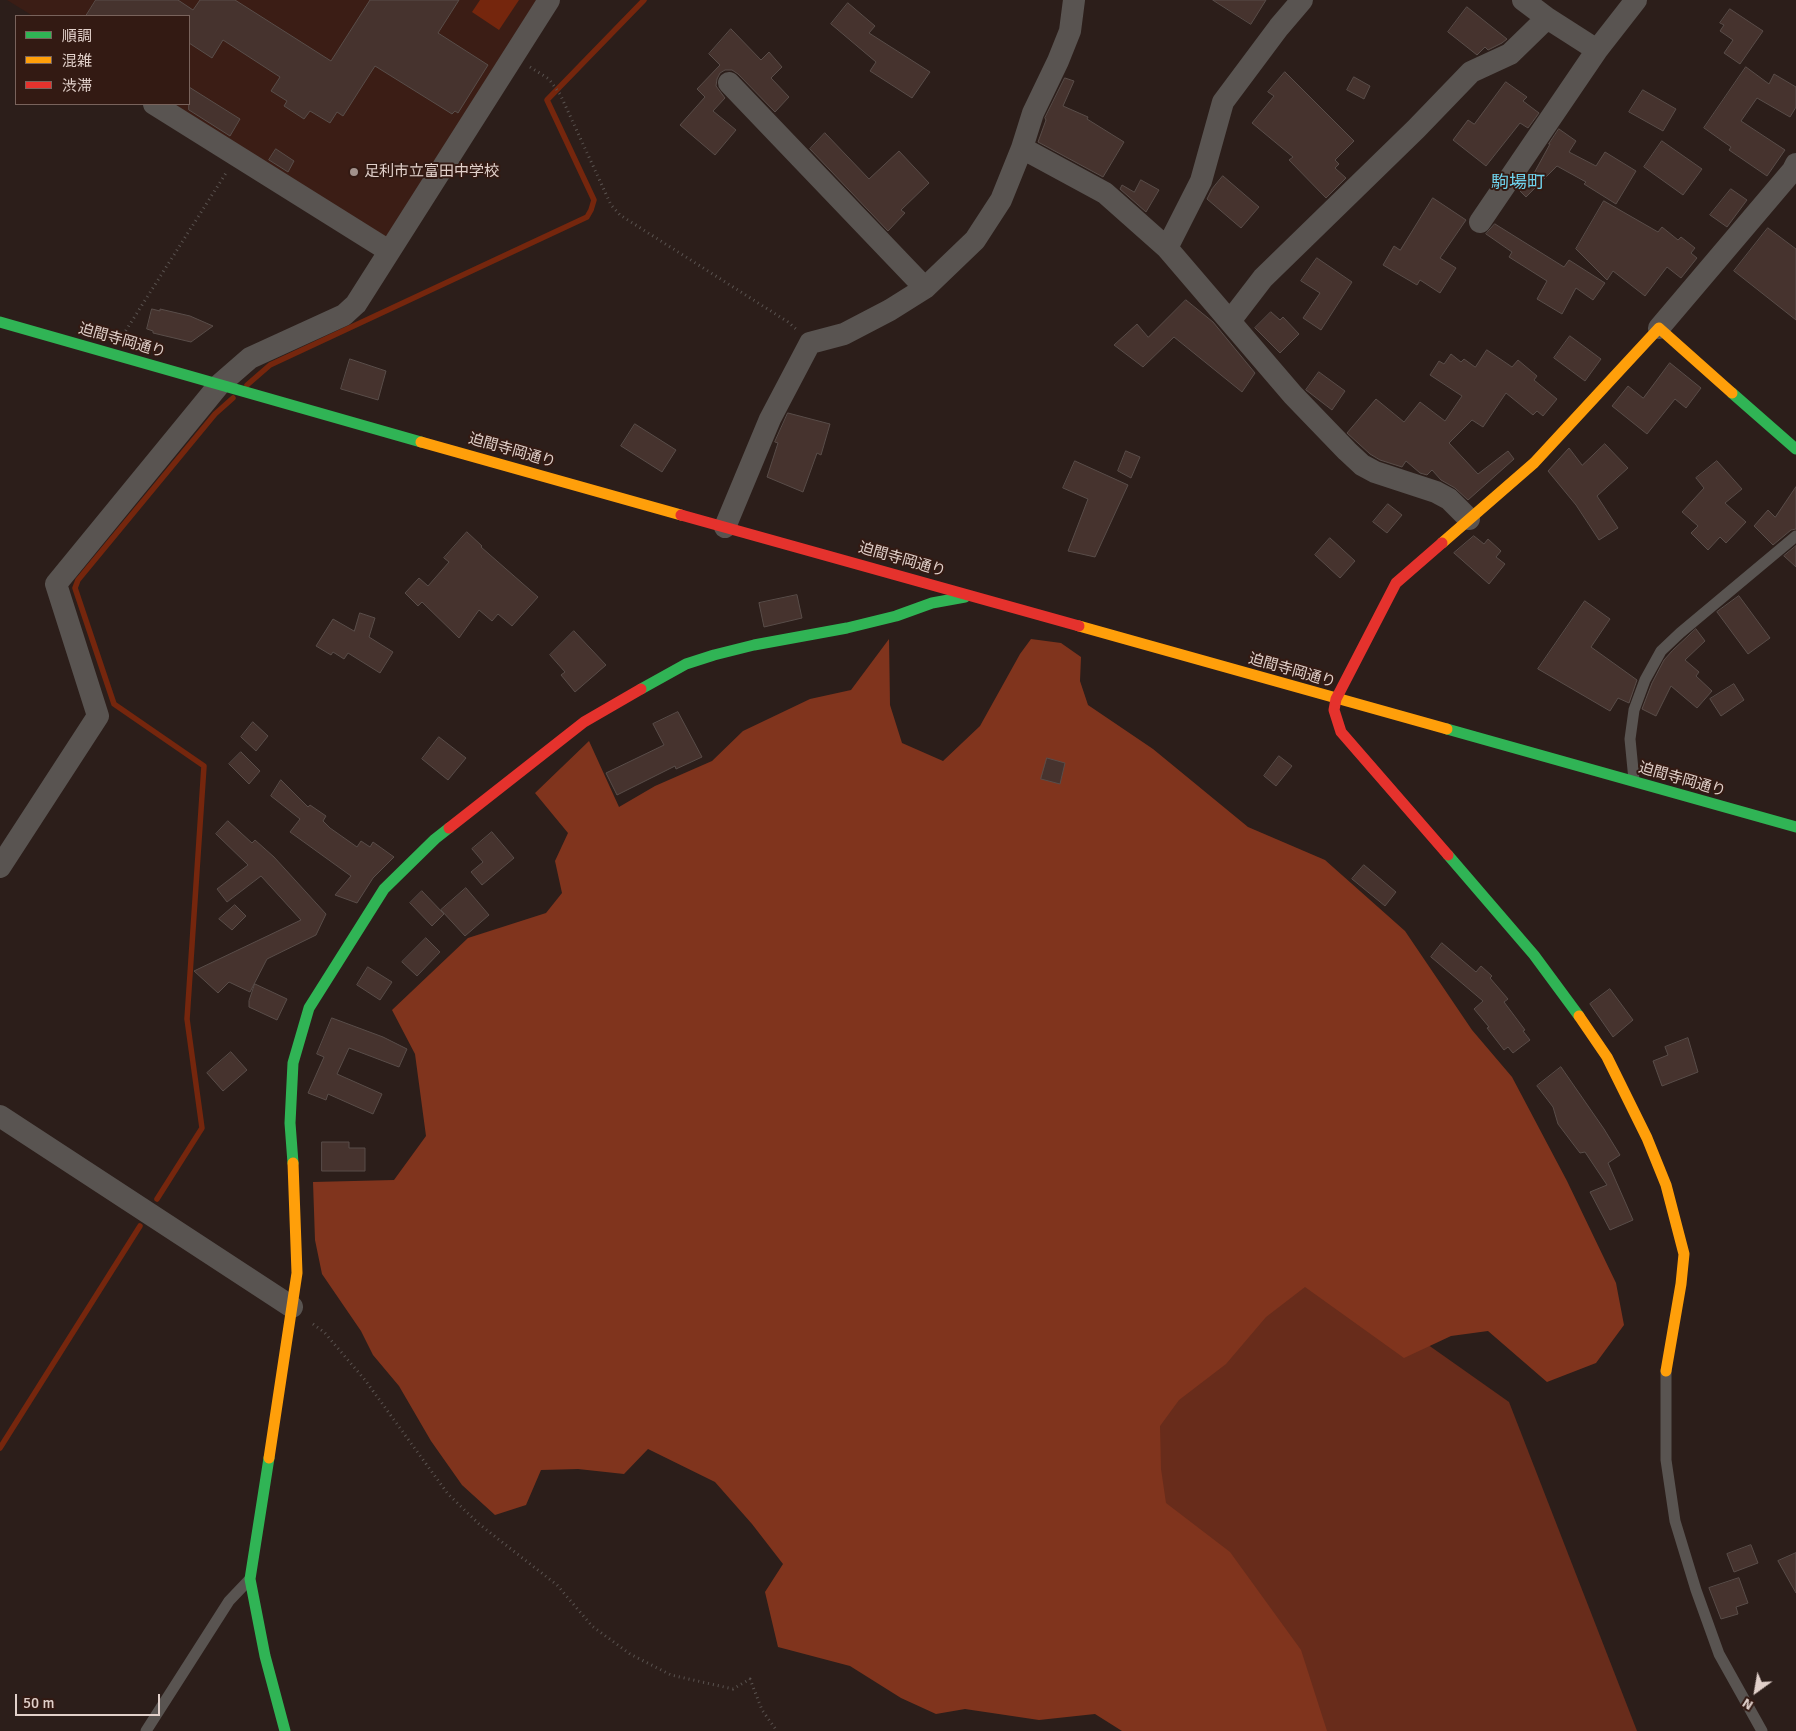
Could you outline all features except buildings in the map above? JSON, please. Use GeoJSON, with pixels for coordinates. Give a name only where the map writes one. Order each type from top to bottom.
{"type":"FeatureCollection","features":[{"type":"Feature","properties":{"kind":"street"},"geometry":{"type":"LineString","coordinates":[[0,867],[98,716],[56,584],[219,385],[250,358],[344,315],[356,304],[549,0]]}},
{"type":"Feature","properties":{"kind":"street"},"geometry":{"type":"LineString","coordinates":[[725,527],[770,419],[810,343],[844,334],[890,310],[925,288],[975,240],[1001,200],[1022,148],[1032,113],[1058,61],[1070,31],[1074,0]]}},
{"type":"Feature","properties":{"kind":"street"},"geometry":{"type":"LineString","coordinates":[[1167,248],[1200,181],[1223,102],[1302,0]]}},
{"type":"Feature","properties":{"kind":"street"},"geometry":{"type":"LineString","coordinates":[[1523,0],[1597,50]]}},
{"type":"Feature","properties":{"kind":"street"},"geometry":{"type":"LineString","coordinates":[[1480,222],[1597,50],[1636,0]]}},
{"type":"Feature","properties":{"kind":"street"},"geometry":{"type":"LineString","coordinates":[[1230,321],[1263,278],[1416,129],[1471,72],[1510,54],[1547,18]]}},
{"type":"Feature","properties":{"kind":"street"},"geometry":{"type":"LineString","coordinates":[[730,83],[925,288]]}},
{"type":"Feature","properties":{"kind":"street"},"geometry":{"type":"LineString","coordinates":[[156,105],[389,251]]}},
{"type":"Feature","properties":{"kind":"street"},"geometry":{"type":"LineString","coordinates":[[1022,148],[1105,193],[1167,248],[1293,395],[1362,465],[1375,472],[1436,492],[1449,499],[1469,520]]}},
{"type":"Feature","properties":{"kind":"street"},"geometry":{"type":"LineString","coordinates":[[1666,1371],[1681,1284],[1684,1254],[1666,1185],[1647,1138],[1607,1057],[1534,955],[1341,732],[1334,710],[1336,699],[1396,583],[1534,463],[1659,328],[1796,164]]}},
{"type":"Feature","properties":{"kind":"street","name":"迫間寺岡通り"},"geometry":{"type":"LineString","coordinates":[[0,322],[1796,827]]}},
{"type":"Feature","properties":{"kind":"street"},"geometry":{"type":"LineString","coordinates":[[1659,328],[1796,449]]}},
{"type":"Feature","properties":{"kind":"street"},"geometry":{"type":"LineString","coordinates":[[285,1731],[271,1682],[250,1580],[297,1273],[294,1176],[290,1123],[293,1063],[309,1008],[384,889],[435,839],[584,722],[686,664],[754,645],[847,628],[896,616],[932,603],[971,595]]}},
{"type":"Feature","properties":{"kind":"street"},"geometry":{"type":"LineString","coordinates":[[0,1116],[292,1307]]}},
{"type":"Feature","properties":{"kind":"lane"},"geometry":{"type":"LineString","coordinates":[[1634,782],[1630,739],[1634,710],[1645,680],[1662,651],[1680,633],[1796,536]]}},
{"type":"Feature","properties":{"kind":"lane"},"geometry":{"type":"LineString","coordinates":[[1666,1371],[1666,1460],[1675,1521],[1696,1590],[1719,1654],[1762,1731]]}},
{"type":"Feature","properties":{"kind":"lane"},"geometry":{"type":"LineString","coordinates":[[146,1731],[228,1601],[250,1580]]}},
{"type":"Feature","properties":{"kind":"path"},"geometry":{"type":"LineString","coordinates":[[512,57],[549,78],[560,94],[611,205],[620,215],[788,322],[810,343]]}},
{"type":"Feature","properties":{"kind":"path"},"geometry":{"type":"LineString","coordinates":[[116,355],[122,336],[238,156]]}},
{"type":"Feature","properties":{"kind":"path"},"geometry":{"type":"LineString","coordinates":[[292,1307],[324,1332],[365,1380],[448,1494],[479,1524],[557,1585],[592,1626],[630,1654],[671,1675],[733,1689],[750,1679],[762,1710],[777,1731]]}},
{"type":"Feature","properties":{"kind":"shaded area","name":"足利市立富田中学校"},"geometry":{"type":"Polygon","coordinates":[[[7,0],[540,0],[386,240],[173,105],[190,105],[190,15],[31,15],[7,0]]]}},
{"type":"Feature","properties":{"kind":"shaded area"},"geometry":{"type":"Polygon","coordinates":[[[480,0],[519,0],[499,30],[472,12],[480,0]]]}},
{"type":"Feature","properties":{"kind":"shaded area"},"geometry":{"type":"Polygon","coordinates":[[[889,639],[890,705],[902,743],[943,761],[980,726],[1020,654],[1031,639],[1061,643],[1081,657],[1080,681],[1088,705],[1153,749],[1248,827],[1325,860],[1405,931],[1472,1030],[1512,1077],[1567,1181],[1616,1283],[1624,1325],[1596,1363],[1547,1382],[1488,1331],[1451,1336],[1404,1358],[1305,1287],[1266,1317],[1226,1364],[1179,1400],[1160,1426],[1161,1469],[1166,1503],[1230,1552],[1301,1650],[1327,1731],[1122,1731],[1095,1714],[1039,1720],[965,1709],[936,1714],[901,1698],[850,1666],[778,1647],[765,1592],[783,1564],[752,1524],[715,1482],[648,1449],[624,1474],[578,1469],[541,1470],[526,1505],[495,1515],[462,1485],[431,1441],[399,1386],[373,1355],[361,1331],[322,1274],[315,1240],[313,1182],[394,1180],[426,1136],[415,1054],[392,1010],[468,938],[546,913],[562,893],[555,861],[568,833],[535,793],[589,741],[619,807],[655,786],[712,761],[743,731],[810,699],[851,690],[889,639]]]}},
{"type":"Feature","properties":{"kind":"shaded area"},"geometry":{"type":"Polygon","coordinates":[[[1281,1241],[1509,1402],[1637,1731],[1179,1731],[1122,1254],[1281,1241]]]}},
{"type":"Feature","properties":{"kind":"waterway"},"geometry":{"type":"LineString","coordinates":[[247,385],[270,365],[587,217],[594,200],[547,100],[644,0]]}},
{"type":"Feature","properties":{"kind":"waterway"},"geometry":{"type":"LineString","coordinates":[[157,1199],[202,1128],[187,1019],[204,766],[114,704],[75,588],[78,580],[215,414],[233,398]]}},
{"type":"Feature","properties":{"kind":"waterway"},"geometry":{"type":"LineString","coordinates":[[0,1448],[140,1226]]}},
{"type":"Feature","properties":{"kind":"traffic: fast"},"geometry":{"type":"LineString","coordinates":[[0,322],[421,442]]}},
{"type":"Feature","properties":{"kind":"traffic: fast"},"geometry":{"type":"LineString","coordinates":[[1732,393],[1796,449]]}},
{"type":"Feature","properties":{"kind":"traffic: fast"},"geometry":{"type":"LineString","coordinates":[[641,689],[686,664],[714,655],[754,645],[847,628],[896,616],[932,603],[965,597]]}},
{"type":"Feature","properties":{"kind":"traffic: fast"},"geometry":{"type":"LineString","coordinates":[[1447,729],[1796,827]]}},
{"type":"Feature","properties":{"kind":"traffic: fast"},"geometry":{"type":"LineString","coordinates":[[293,1163],[290,1123],[293,1063],[309,1008],[384,889],[435,839],[449,828]]}},
{"type":"Feature","properties":{"kind":"traffic: fast"},"geometry":{"type":"LineString","coordinates":[[1448,855],[1534,955],[1579,1016]]}},
{"type":"Feature","properties":{"kind":"traffic: fast"},"geometry":{"type":"LineString","coordinates":[[269,1458],[250,1579],[265,1656],[285,1731]]}},
{"type":"Feature","properties":{"kind":"traffic: slow"},"geometry":{"type":"LineString","coordinates":[[1442,543],[1534,463],[1659,328],[1732,393]]}},
{"type":"Feature","properties":{"kind":"traffic: slow"},"geometry":{"type":"LineString","coordinates":[[421,442],[681,515]]}},
{"type":"Feature","properties":{"kind":"traffic: slow"},"geometry":{"type":"LineString","coordinates":[[1079,626],[1447,729]]}},
{"type":"Feature","properties":{"kind":"traffic: slow"},"geometry":{"type":"LineString","coordinates":[[1579,1016],[1607,1057],[1647,1138],[1666,1185],[1684,1254],[1681,1284],[1666,1371]]}},
{"type":"Feature","properties":{"kind":"traffic: slow"},"geometry":{"type":"LineString","coordinates":[[269,1458],[297,1273],[293,1163]]}},
{"type":"Feature","properties":{"kind":"traffic: jam"},"geometry":{"type":"LineString","coordinates":[[681,515],[1079,626]]}},
{"type":"Feature","properties":{"kind":"traffic: jam"},"geometry":{"type":"LineString","coordinates":[[1442,543],[1396,583],[1336,699],[1334,710],[1341,732],[1448,855]]}},
{"type":"Feature","properties":{"kind":"traffic: jam"},"geometry":{"type":"LineString","coordinates":[[449,828],[584,722],[641,689]]}},
{"type":"Feature","properties":{"kind":"place","name":"足利市立富田中学校"},"geometry":{"type":"Point","coordinates":[354,172]}},
{"type":"Feature","properties":{"kind":"district","name":"駒場町"},"geometry":{"type":"Point","coordinates":[1518,183]}}]}
